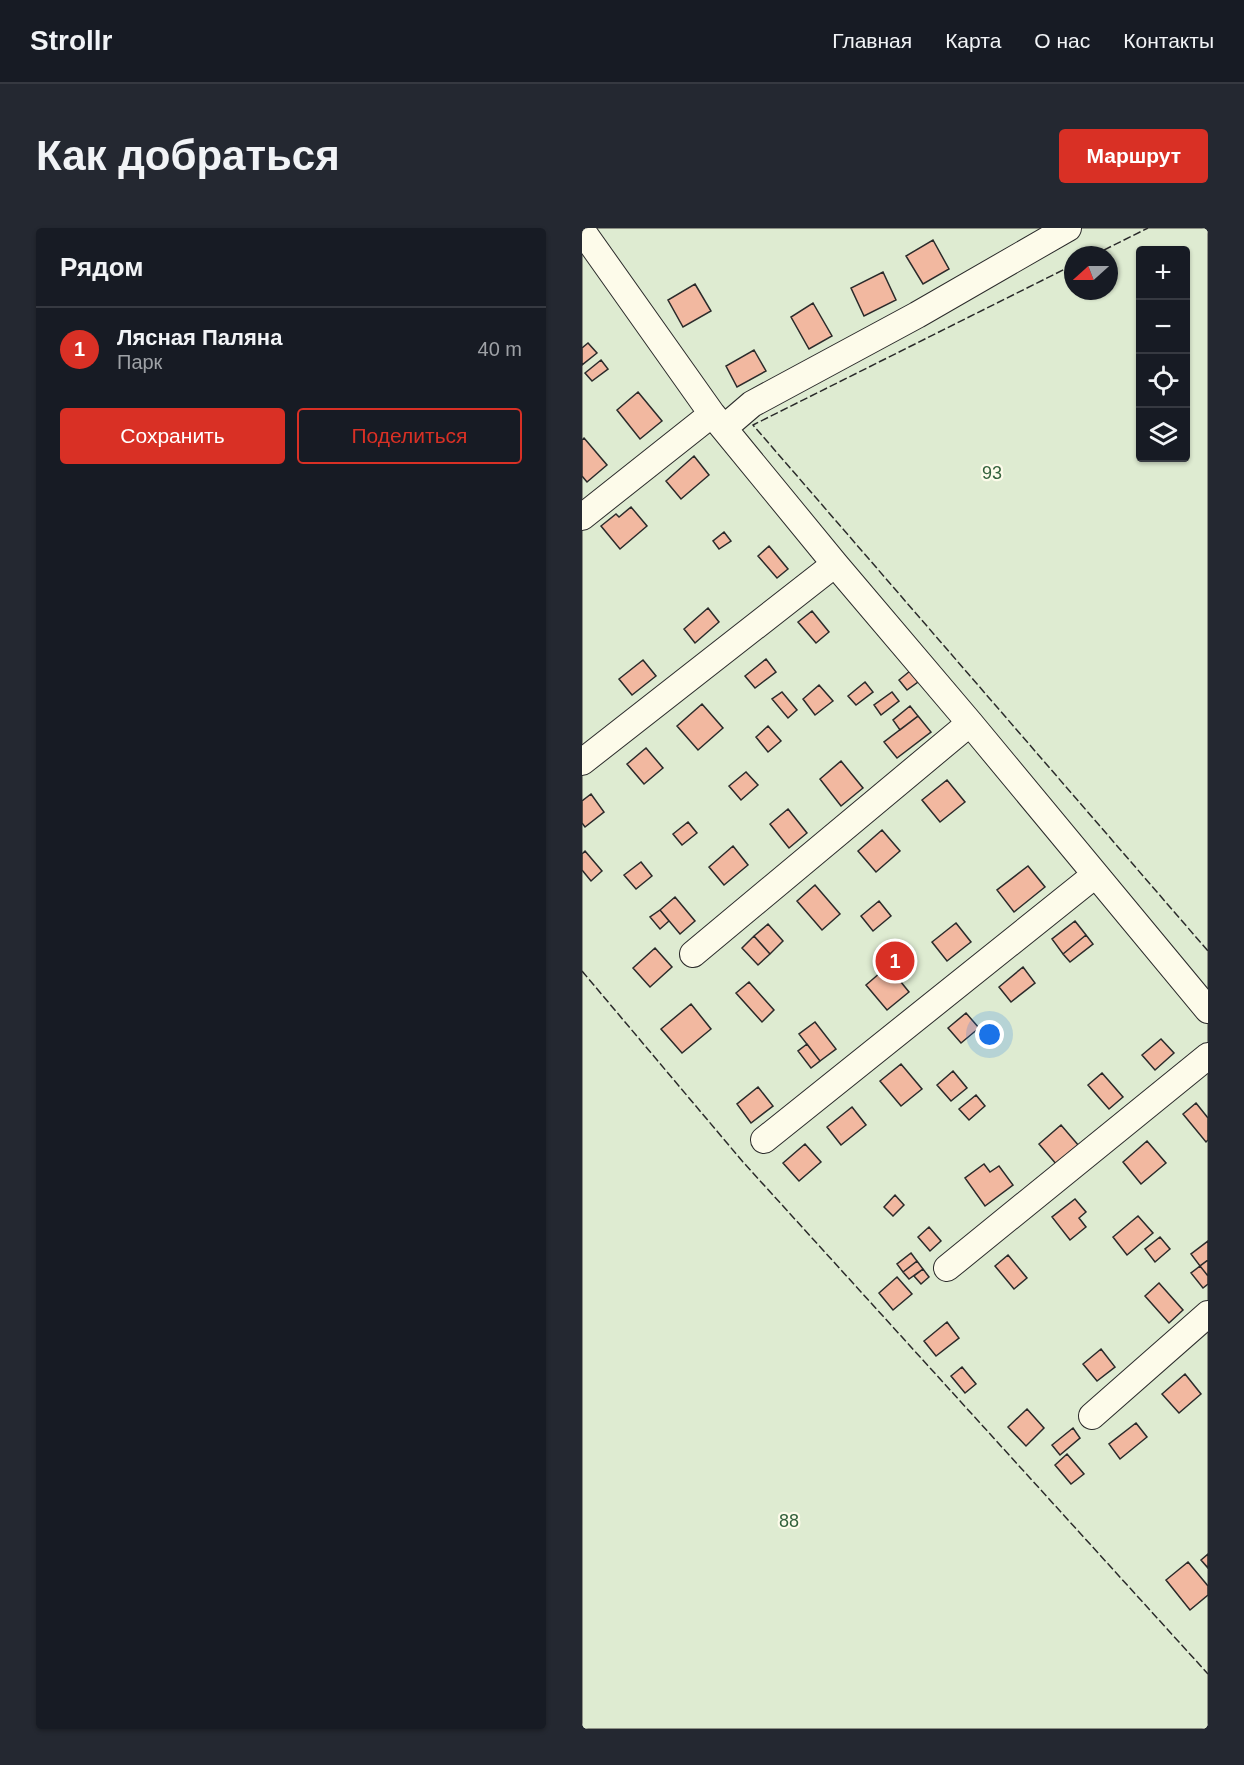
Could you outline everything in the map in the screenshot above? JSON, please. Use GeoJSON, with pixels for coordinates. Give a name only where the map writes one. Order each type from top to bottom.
{"type":"FeatureCollection","features":[{"type":"Feature","properties":{"kind":"street"},"geometry":{"type":"LineString","coordinates":[[586,228],[582,233],[718,421],[1208,1010]]}},
{"type":"Feature","properties":{"kind":"street"},"geometry":{"type":"LineString","coordinates":[[582,517],[718,421],[917,315],[1068,228]]}},
{"type":"Feature","properties":{"kind":"street"},"geometry":{"type":"LineString","coordinates":[[582,762],[835,564]]}},
{"type":"Feature","properties":{"kind":"street"},"geometry":{"type":"LineString","coordinates":[[693,954],[970,723]]}},
{"type":"Feature","properties":{"kind":"street"},"geometry":{"type":"LineString","coordinates":[[764,1140],[1095,875]]}},
{"type":"Feature","properties":{"kind":"street"},"geometry":{"type":"LineString","coordinates":[[947,1268],[1208,1056]]}},
{"type":"Feature","properties":{"kind":"street"},"geometry":{"type":"LineString","coordinates":[[1092,1416],[1208,1314]]}},
{"type":"Feature","properties":{"kind":"green space"},"geometry":{"type":"Polygon","coordinates":[[[582,228],[1208,228],[1208,1729],[582,1729],[582,228]]]}},
{"type":"Feature","properties":{"kind":"building"},"geometry":{"type":"Polygon","coordinates":[[[933,240],[949,269],[923,284],[906,256],[933,240]]]}},
{"type":"Feature","properties":{"kind":"building"},"geometry":{"type":"Polygon","coordinates":[[[883,272],[896,300],[864,316],[851,288],[883,272]]]}},
{"type":"Feature","properties":{"kind":"building"},"geometry":{"type":"Polygon","coordinates":[[[695,284],[711,311],[683,327],[668,300],[695,284]]]}},
{"type":"Feature","properties":{"kind":"building"},"geometry":{"type":"Polygon","coordinates":[[[813,303],[832,336],[809,349],[791,317],[813,303]]]}},
{"type":"Feature","properties":{"kind":"building"},"geometry":{"type":"Polygon","coordinates":[[[588,343],[597,353],[582,365],[582,348],[588,343]]]}},
{"type":"Feature","properties":{"kind":"building"},"geometry":{"type":"Polygon","coordinates":[[[754,350],[766,371],[737,387],[726,366],[754,350]]]}},
{"type":"Feature","properties":{"kind":"building"},"geometry":{"type":"Polygon","coordinates":[[[601,360],[608,369],[592,381],[585,373],[601,360]]]}},
{"type":"Feature","properties":{"kind":"building"},"geometry":{"type":"Polygon","coordinates":[[[638,392],[662,421],[640,439],[617,410],[638,392]]]}},
{"type":"Feature","properties":{"kind":"building"},"geometry":{"type":"Polygon","coordinates":[[[584,438],[607,465],[587,482],[582,476],[582,440],[584,438]]]}},
{"type":"Feature","properties":{"kind":"building"},"geometry":{"type":"Polygon","coordinates":[[[694,456],[709,475],[681,499],[666,481],[694,456]]]}},
{"type":"Feature","properties":{"kind":"building"},"geometry":{"type":"Polygon","coordinates":[[[631,507],[647,526],[620,549],[601,526],[616,514],[619,517],[631,507]]]}},
{"type":"Feature","properties":{"kind":"building"},"geometry":{"type":"Polygon","coordinates":[[[724,532],[731,541],[719,549],[713,541],[724,532]]]}},
{"type":"Feature","properties":{"kind":"building"},"geometry":{"type":"Polygon","coordinates":[[[769,546],[788,569],[777,578],[758,556],[769,546]]]}},
{"type":"Feature","properties":{"kind":"building"},"geometry":{"type":"Polygon","coordinates":[[[708,608],[719,622],[695,643],[684,629],[708,608]]]}},
{"type":"Feature","properties":{"kind":"building"},"geometry":{"type":"Polygon","coordinates":[[[812,611],[829,632],[816,643],[798,622],[812,611]]]}},
{"type":"Feature","properties":{"kind":"building"},"geometry":{"type":"Polygon","coordinates":[[[766,659],[776,672],[755,688],[745,676],[766,659]]]}},
{"type":"Feature","properties":{"kind":"building"},"geometry":{"type":"Polygon","coordinates":[[[643,660],[656,676],[632,695],[619,679],[643,660]]]}},
{"type":"Feature","properties":{"kind":"building"},"geometry":{"type":"Polygon","coordinates":[[[910,671],[918,682],[907,690],[899,680],[910,671]]]}},
{"type":"Feature","properties":{"kind":"building"},"geometry":{"type":"Polygon","coordinates":[[[865,682],[873,692],[856,705],[848,696],[865,682]]]}},
{"type":"Feature","properties":{"kind":"building"},"geometry":{"type":"Polygon","coordinates":[[[819,685],[833,701],[815,715],[803,699],[819,685]]]}},
{"type":"Feature","properties":{"kind":"building"},"geometry":{"type":"Polygon","coordinates":[[[782,692],[797,710],[788,718],[772,699],[782,692]]]}},
{"type":"Feature","properties":{"kind":"building"},"geometry":{"type":"Polygon","coordinates":[[[892,692],[899,701],[881,715],[874,705],[892,692]]]}},
{"type":"Feature","properties":{"kind":"building"},"geometry":{"type":"Polygon","coordinates":[[[702,704],[723,728],[698,750],[677,726],[702,704]]]}},
{"type":"Feature","properties":{"kind":"building"},"geometry":{"type":"Polygon","coordinates":[[[910,706],[918,716],[900,730],[893,720],[910,706]]]}},
{"type":"Feature","properties":{"kind":"building"},"geometry":{"type":"Polygon","coordinates":[[[918,716],[931,732],[897,758],[884,742],[918,716]]]}},
{"type":"Feature","properties":{"kind":"building"},"geometry":{"type":"Polygon","coordinates":[[[768,726],[781,741],[768,752],[756,737],[768,726]]]}},
{"type":"Feature","properties":{"kind":"building"},"geometry":{"type":"Polygon","coordinates":[[[646,748],[663,768],[644,784],[627,764],[646,748]]]}},
{"type":"Feature","properties":{"kind":"building"},"geometry":{"type":"Polygon","coordinates":[[[841,761],[863,788],[841,806],[820,779],[841,761]]]}},
{"type":"Feature","properties":{"kind":"building"},"geometry":{"type":"Polygon","coordinates":[[[746,772],[758,785],[741,800],[729,786],[746,772]]]}},
{"type":"Feature","properties":{"kind":"building"},"geometry":{"type":"Polygon","coordinates":[[[947,780],[965,802],[940,822],[922,800],[947,780]]]}},
{"type":"Feature","properties":{"kind":"building"},"geometry":{"type":"Polygon","coordinates":[[[591,794],[604,812],[585,827],[582,823],[582,801],[591,794]]]}},
{"type":"Feature","properties":{"kind":"building"},"geometry":{"type":"Polygon","coordinates":[[[788,809],[807,833],[789,848],[770,824],[788,809]]]}},
{"type":"Feature","properties":{"kind":"building"},"geometry":{"type":"Polygon","coordinates":[[[688,822],[697,833],[682,845],[673,834],[688,822]]]}},
{"type":"Feature","properties":{"kind":"building"},"geometry":{"type":"Polygon","coordinates":[[[882,830],[900,851],[876,872],[858,851],[882,830]]]}},
{"type":"Feature","properties":{"kind":"building"},"geometry":{"type":"Polygon","coordinates":[[[733,846],[748,865],[724,885],[709,867],[733,846]]]}},
{"type":"Feature","properties":{"kind":"building"},"geometry":{"type":"Polygon","coordinates":[[[585,851],[602,871],[591,881],[582,870],[582,854],[585,851]]]}},
{"type":"Feature","properties":{"kind":"building"},"geometry":{"type":"Polygon","coordinates":[[[641,862],[652,876],[636,889],[624,875],[641,862]]]}},
{"type":"Feature","properties":{"kind":"building"},"geometry":{"type":"Polygon","coordinates":[[[1028,866],[1045,887],[1014,912],[997,890],[1028,866]]]}},
{"type":"Feature","properties":{"kind":"building"},"geometry":{"type":"Polygon","coordinates":[[[815,885],[840,914],[822,930],[797,901],[815,885]]]}},
{"type":"Feature","properties":{"kind":"building"},"geometry":{"type":"Polygon","coordinates":[[[675,897],[695,921],[680,934],[660,910],[675,897]]]}},
{"type":"Feature","properties":{"kind":"building"},"geometry":{"type":"Polygon","coordinates":[[[879,901],[891,916],[873,931],[861,916],[879,901]]]}},
{"type":"Feature","properties":{"kind":"building"},"geometry":{"type":"Polygon","coordinates":[[[660,910],[669,921],[660,929],[650,917],[660,910]]]}},
{"type":"Feature","properties":{"kind":"building"},"geometry":{"type":"Polygon","coordinates":[[[1075,921],[1086,935],[1063,954],[1052,939],[1075,921]]]}},
{"type":"Feature","properties":{"kind":"building"},"geometry":{"type":"Polygon","coordinates":[[[956,923],[971,942],[947,961],[932,942],[956,923]]]}},
{"type":"Feature","properties":{"kind":"building"},"geometry":{"type":"Polygon","coordinates":[[[768,924],[783,941],[770,954],[754,936],[768,924]]]}},
{"type":"Feature","properties":{"kind":"building"},"geometry":{"type":"Polygon","coordinates":[[[1086,935],[1093,944],[1070,962],[1063,954],[1086,935]]]}},
{"type":"Feature","properties":{"kind":"building"},"geometry":{"type":"Polygon","coordinates":[[[754,936],[770,954],[758,965],[742,948],[754,936]]]}},
{"type":"Feature","properties":{"kind":"building"},"geometry":{"type":"Polygon","coordinates":[[[655,948],[672,967],[650,987],[633,968],[655,948]]]}},
{"type":"Feature","properties":{"kind":"building"},"geometry":{"type":"Polygon","coordinates":[[[888,966],[909,992],[887,1010],[866,985],[888,966]]]}},
{"type":"Feature","properties":{"kind":"building"},"geometry":{"type":"Polygon","coordinates":[[[1023,967],[1035,983],[1011,1002],[999,987],[1023,967]]]}},
{"type":"Feature","properties":{"kind":"building"},"geometry":{"type":"Polygon","coordinates":[[[749,982],[774,1010],[762,1022],[736,993],[749,982]]]}},
{"type":"Feature","properties":{"kind":"building"},"geometry":{"type":"Polygon","coordinates":[[[691,1004],[711,1029],[682,1053],[661,1029],[691,1004]]]}},
{"type":"Feature","properties":{"kind":"building"},"geometry":{"type":"Polygon","coordinates":[[[966,1013],[979,1028],[961,1043],[948,1028],[966,1013]]]}},
{"type":"Feature","properties":{"kind":"building"},"geometry":{"type":"Polygon","coordinates":[[[815,1022],[836,1049],[820,1061],[799,1034],[815,1022]]]}},
{"type":"Feature","properties":{"kind":"building"},"geometry":{"type":"Polygon","coordinates":[[[1161,1039],[1174,1053],[1155,1070],[1142,1055],[1161,1039]]]}},
{"type":"Feature","properties":{"kind":"building"},"geometry":{"type":"Polygon","coordinates":[[[807,1044],[820,1061],[811,1068],[798,1051],[807,1044]]]}},
{"type":"Feature","properties":{"kind":"building"},"geometry":{"type":"Polygon","coordinates":[[[901,1064],[922,1089],[901,1106],[880,1081],[901,1064]]]}},
{"type":"Feature","properties":{"kind":"building"},"geometry":{"type":"Polygon","coordinates":[[[953,1071],[967,1088],[951,1101],[937,1085],[953,1071]]]}},
{"type":"Feature","properties":{"kind":"building"},"geometry":{"type":"Polygon","coordinates":[[[1102,1073],[1123,1097],[1109,1109],[1088,1085],[1102,1073]]]}},
{"type":"Feature","properties":{"kind":"building"},"geometry":{"type":"Polygon","coordinates":[[[758,1087],[773,1106],[751,1123],[737,1104],[758,1087]]]}},
{"type":"Feature","properties":{"kind":"building"},"geometry":{"type":"Polygon","coordinates":[[[976,1095],[985,1106],[969,1120],[959,1109],[976,1095]]]}},
{"type":"Feature","properties":{"kind":"building"},"geometry":{"type":"Polygon","coordinates":[[[1196,1103],[1208,1118],[1208,1140],[1206,1142],[1183,1114],[1196,1103]]]}},
{"type":"Feature","properties":{"kind":"building"},"geometry":{"type":"Polygon","coordinates":[[[852,1107],[866,1125],[841,1145],[827,1127],[852,1107]]]}},
{"type":"Feature","properties":{"kind":"building"},"geometry":{"type":"Polygon","coordinates":[[[1061,1125],[1079,1146],[1057,1165],[1039,1144],[1061,1125]]]}},
{"type":"Feature","properties":{"kind":"building"},"geometry":{"type":"Polygon","coordinates":[[[1147,1141],[1166,1163],[1141,1184],[1123,1162],[1147,1141]]]}},
{"type":"Feature","properties":{"kind":"building"},"geometry":{"type":"Polygon","coordinates":[[[805,1144],[821,1162],[799,1181],[783,1163],[805,1144]]]}},
{"type":"Feature","properties":{"kind":"building"},"geometry":{"type":"Polygon","coordinates":[[[984,1164],[990,1172],[999,1166],[1013,1185],[985,1206],[965,1178],[984,1164]]]}},
{"type":"Feature","properties":{"kind":"building"},"geometry":{"type":"Polygon","coordinates":[[[895,1195],[904,1205],[893,1216],[884,1207],[895,1195]]]}},
{"type":"Feature","properties":{"kind":"building"},"geometry":{"type":"Polygon","coordinates":[[[1075,1199],[1086,1212],[1079,1218],[1086,1227],[1070,1240],[1052,1217],[1075,1199]]]}},
{"type":"Feature","properties":{"kind":"building"},"geometry":{"type":"Polygon","coordinates":[[[1138,1216],[1153,1233],[1127,1255],[1113,1237],[1138,1216]]]}},
{"type":"Feature","properties":{"kind":"building"},"geometry":{"type":"Polygon","coordinates":[[[929,1227],[941,1241],[930,1251],[918,1237],[929,1227]]]}},
{"type":"Feature","properties":{"kind":"building"},"geometry":{"type":"Polygon","coordinates":[[[1160,1237],[1170,1249],[1155,1262],[1145,1249],[1160,1237]]]}},
{"type":"Feature","properties":{"kind":"building"},"geometry":{"type":"Polygon","coordinates":[[[1208,1241],[1208,1260],[1200,1266],[1191,1254],[1208,1241]]]}},
{"type":"Feature","properties":{"kind":"building"},"geometry":{"type":"Polygon","coordinates":[[[911,1253],[917,1261],[903,1272],[897,1264],[911,1253]]]}},
{"type":"Feature","properties":{"kind":"building"},"geometry":{"type":"Polygon","coordinates":[[[1008,1255],[1027,1278],[1014,1289],[995,1266],[1008,1255]]]}},
{"type":"Feature","properties":{"kind":"building"},"geometry":{"type":"Polygon","coordinates":[[[1208,1260],[1208,1276],[1200,1266],[1208,1260]]]}},
{"type":"Feature","properties":{"kind":"building"},"geometry":{"type":"Polygon","coordinates":[[[917,1261],[923,1269],[909,1279],[903,1272],[917,1261]]]}},
{"type":"Feature","properties":{"kind":"building"},"geometry":{"type":"Polygon","coordinates":[[[1200,1266],[1208,1276],[1208,1284],[1203,1288],[1191,1273],[1200,1266]]]}},
{"type":"Feature","properties":{"kind":"building"},"geometry":{"type":"Polygon","coordinates":[[[923,1269],[929,1277],[921,1284],[914,1276],[923,1269]]]}},
{"type":"Feature","properties":{"kind":"building"},"geometry":{"type":"Polygon","coordinates":[[[897,1277],[912,1294],[893,1310],[879,1293],[897,1277]]]}},
{"type":"Feature","properties":{"kind":"building"},"geometry":{"type":"Polygon","coordinates":[[[1159,1283],[1183,1310],[1169,1323],[1145,1296],[1159,1283]]]}},
{"type":"Feature","properties":{"kind":"building"},"geometry":{"type":"Polygon","coordinates":[[[947,1322],[959,1338],[936,1356],[924,1341],[947,1322]]]}},
{"type":"Feature","properties":{"kind":"building"},"geometry":{"type":"Polygon","coordinates":[[[1101,1349],[1115,1367],[1097,1381],[1083,1364],[1101,1349]]]}},
{"type":"Feature","properties":{"kind":"building"},"geometry":{"type":"Polygon","coordinates":[[[962,1367],[976,1384],[965,1393],[951,1376],[962,1367]]]}},
{"type":"Feature","properties":{"kind":"building"},"geometry":{"type":"Polygon","coordinates":[[[1185,1374],[1201,1394],[1179,1413],[1162,1394],[1185,1374]]]}},
{"type":"Feature","properties":{"kind":"building"},"geometry":{"type":"Polygon","coordinates":[[[1027,1409],[1044,1428],[1026,1446],[1008,1427],[1027,1409]]]}},
{"type":"Feature","properties":{"kind":"building"},"geometry":{"type":"Polygon","coordinates":[[[1136,1423],[1147,1437],[1120,1459],[1109,1444],[1136,1423]]]}},
{"type":"Feature","properties":{"kind":"building"},"geometry":{"type":"Polygon","coordinates":[[[1073,1428],[1080,1438],[1060,1455],[1052,1445],[1073,1428]]]}},
{"type":"Feature","properties":{"kind":"building"},"geometry":{"type":"Polygon","coordinates":[[[1067,1454],[1084,1474],[1071,1484],[1055,1465],[1067,1454]]]}},
{"type":"Feature","properties":{"kind":"building"},"geometry":{"type":"Polygon","coordinates":[[[1208,1554],[1208,1568],[1201,1560],[1208,1554]]]}},
{"type":"Feature","properties":{"kind":"building"},"geometry":{"type":"Polygon","coordinates":[[[1188,1562],[1208,1586],[1208,1595],[1190,1610],[1166,1580],[1188,1562]]]}},
{"type":"Feature","properties":{"kind":"fence"},"geometry":{"type":"LineString","coordinates":[[1112,246],[1148,228]]}},
{"type":"Feature","properties":{"kind":"fence"},"geometry":{"type":"LineString","coordinates":[[1064,270],[753,425],[1208,951]]}},
{"type":"Feature","properties":{"kind":"fence"},"geometry":{"type":"LineString","coordinates":[[582,971],[743,1162],[1208,1674]]}},
{"type":"Feature","properties":{"kind":"place","name":"Лясная Паляна"},"geometry":{"type":"Point","coordinates":[895,961]}},
{"type":"Feature","properties":{"kind":"park label","name":"93"},"geometry":{"type":"Point","coordinates":[992,473]}},
{"type":"Feature","properties":{"kind":"park label","name":"88"},"geometry":{"type":"Point","coordinates":[789,1521]}}]}
